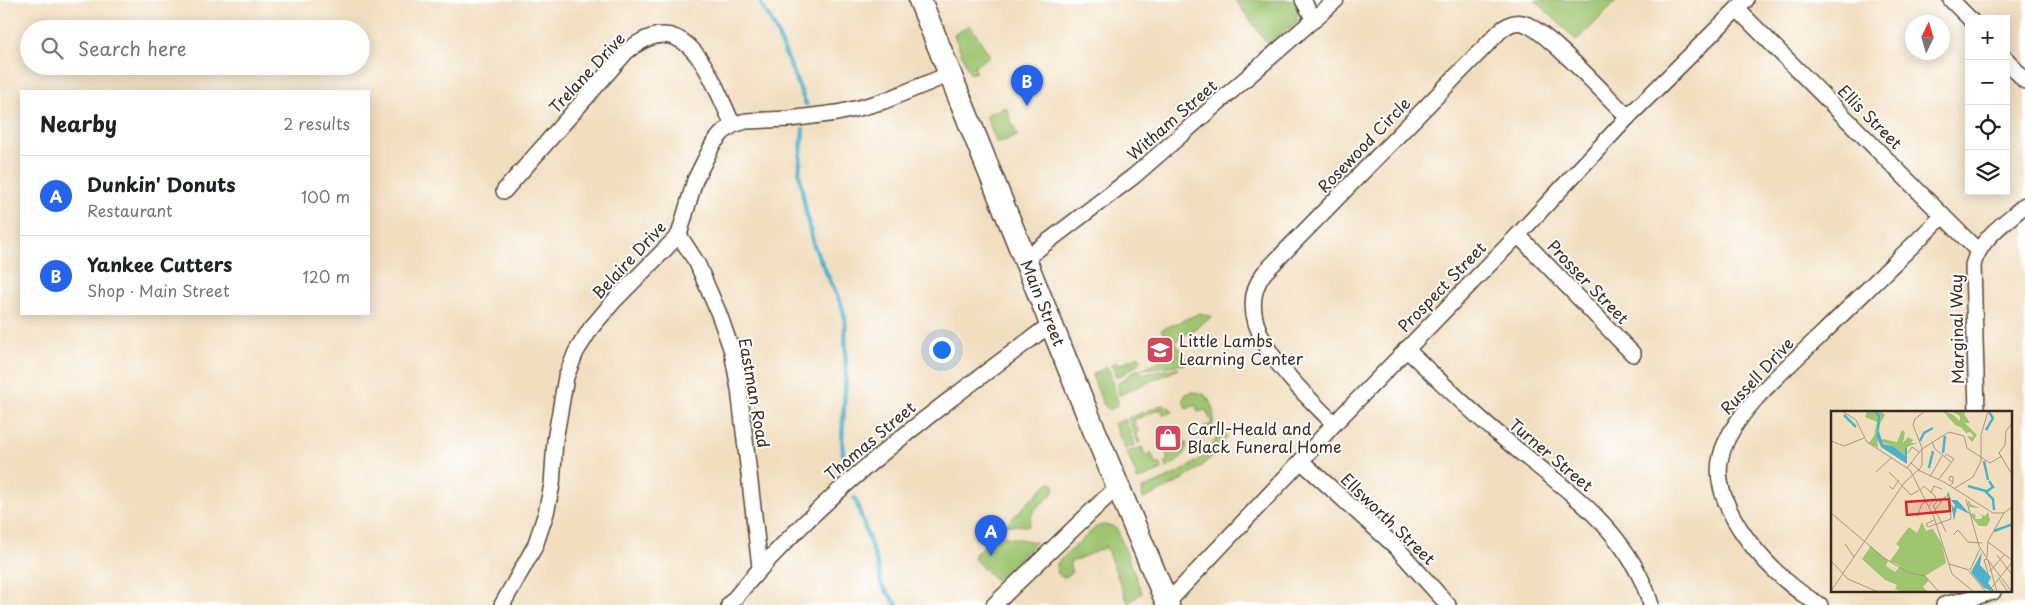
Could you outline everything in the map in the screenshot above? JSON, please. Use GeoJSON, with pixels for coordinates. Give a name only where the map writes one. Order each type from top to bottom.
{"type":"FeatureCollection","features":[{"type":"Feature","properties":{"kind":"main road","name":"Main Street"},"geometry":{"type":"LineString","coordinates":[[920,0],[1167,604]]}},
{"type":"Feature","properties":{"kind":"street"},"geometry":{"type":"LineString","coordinates":[[1303,0],[1314,20]]}},
{"type":"Feature","properties":{"kind":"street","name":"Witham Street"},"geometry":{"type":"LineString","coordinates":[[1026,259],[1134,176],[1336,0]]}},
{"type":"Feature","properties":{"kind":"street"},"geometry":{"type":"LineString","coordinates":[[1951,0],[1966,15]]}},
{"type":"Feature","properties":{"kind":"street","name":"Prospect Street"},"geometry":{"type":"LineString","coordinates":[[1167,604],[1301,462],[1334,424],[1628,117],[1742,4]]}},
{"type":"Feature","properties":{"kind":"street","name":"Ellis Street"},"geometry":{"type":"LineString","coordinates":[[1742,4],[1978,251]]}},
{"type":"Feature","properties":{"kind":"street","name":"Rosewood Circle"},"geometry":{"type":"LineString","coordinates":[[1334,424],[1286,373],[1270,352],[1258,328],[1254,315],[1253,297],[1258,280],[1269,267],[1501,30],[1510,24],[1522,22],[1541,32],[1628,117]]}},
{"type":"Feature","properties":{"kind":"street","name":"Trelane Drive"},"geometry":{"type":"LineString","coordinates":[[504,191],[626,52],[639,42],[650,38],[662,35],[672,36],[682,39],[690,45],[703,63],[732,125]]}},
{"type":"Feature","properties":{"kind":"street"},"geometry":{"type":"LineString","coordinates":[[2007,60],[2025,81]]}},
{"type":"Feature","properties":{"kind":"street"},"geometry":{"type":"LineString","coordinates":[[732,125],[760,119],[788,119],[837,113],[859,108],[884,101],[950,74]]}},
{"type":"Feature","properties":{"kind":"street","name":"Belaire Drive"},"geometry":{"type":"LineString","coordinates":[[502,605],[535,546],[546,513],[552,485],[555,440],[566,377],[576,352],[591,328],[614,301],[680,235],[695,180],[713,144],[732,125]]}},
{"type":"Feature","properties":{"kind":"street","name":"Marginal Way"},"geometry":{"type":"LineString","coordinates":[[1977,411],[1973,265],[1978,251],[1990,235],[2025,205]]}},
{"type":"Feature","properties":{"kind":"street","name":"Russell Drive"},"geometry":{"type":"LineString","coordinates":[[1820,605],[1799,592],[1788,582],[1759,554],[1738,528],[1728,509],[1722,491],[1719,470],[1720,457],[1730,432],[1740,418],[1774,381],[1943,216]]}},
{"type":"Feature","properties":{"kind":"street","name":"Prosser Street"},"geometry":{"type":"LineString","coordinates":[[1518,234],[1634,354]]}},
{"type":"Feature","properties":{"kind":"street","name":"Eastman Road"},"geometry":{"type":"LineString","coordinates":[[680,235],[697,263],[719,314],[732,351],[739,389],[760,567]]}},
{"type":"Feature","properties":{"kind":"street","name":"Thomas Street"},"geometry":{"type":"LineString","coordinates":[[728,605],[760,567],[808,518],[863,468],[1051,324]]}},
{"type":"Feature","properties":{"kind":"street","name":"Turner Street"},"geometry":{"type":"LineString","coordinates":[[1406,350],[1495,431],[1603,521],[1637,568],[1651,605]]}},
{"type":"Feature","properties":{"kind":"street","name":"Ellsworth Street"},"geometry":{"type":"LineString","coordinates":[[1301,462],[1396,547],[1448,605]]}},
{"type":"Feature","properties":{"kind":"street"},"geometry":{"type":"LineString","coordinates":[[994,605],[1118,486]]}},
{"type":"Feature","properties":{"kind":"street"},"geometry":{"type":"LineString","coordinates":[[1944,605],[1992,596]]}},
{"type":"Feature","properties":{"kind":"green space"},"geometry":{"type":"Polygon","coordinates":[[[1235,0],[1294,0],[1298,7],[1297,22],[1269,45],[1235,0]]]}},
{"type":"Feature","properties":{"kind":"green space"},"geometry":{"type":"Polygon","coordinates":[[[1535,0],[1617,0],[1577,41],[1535,0]]]}},
{"type":"Feature","properties":{"kind":"green space"},"geometry":{"type":"Polygon","coordinates":[[[970,25],[990,56],[974,66],[976,72],[970,74],[954,35],[970,25]]]}},
{"type":"Feature","properties":{"kind":"green space"},"geometry":{"type":"Polygon","coordinates":[[[1006,107],[1017,136],[997,144],[986,115],[1006,107]]]}},
{"type":"Feature","properties":{"kind":"green space"},"geometry":{"type":"Polygon","coordinates":[[[1200,313],[1212,317],[1175,342],[1186,357],[1185,364],[1142,369],[1173,354],[1161,330],[1200,313]]]}},
{"type":"Feature","properties":{"kind":"green space"},"geometry":{"type":"Polygon","coordinates":[[[1139,356],[1141,360],[1136,366],[1117,378],[1111,365],[1116,362],[1118,365],[1139,356]]]}},
{"type":"Feature","properties":{"kind":"green space"},"geometry":{"type":"Polygon","coordinates":[[[1107,367],[1113,380],[1118,402],[1117,406],[1109,410],[1103,404],[1092,375],[1107,367]]]}},
{"type":"Feature","properties":{"kind":"green space"},"geometry":{"type":"Polygon","coordinates":[[[1138,369],[1144,374],[1179,369],[1119,395],[1118,383],[1138,369]]]}},
{"type":"Feature","properties":{"kind":"green space"},"geometry":{"type":"Polygon","coordinates":[[[1192,392],[1204,394],[1212,408],[1213,425],[1207,434],[1204,427],[1212,424],[1206,410],[1198,412],[1196,405],[1186,409],[1183,399],[1186,394],[1192,392]]]}},
{"type":"Feature","properties":{"kind":"green space"},"geometry":{"type":"Polygon","coordinates":[[[1162,405],[1169,407],[1173,412],[1164,415],[1161,409],[1134,420],[1139,432],[1136,433],[1140,442],[1138,443],[1128,418],[1162,405]]]}},
{"type":"Feature","properties":{"kind":"green space"},"geometry":{"type":"Polygon","coordinates":[[[1125,419],[1135,445],[1125,449],[1114,424],[1125,419]]]}},
{"type":"Feature","properties":{"kind":"green space"},"geometry":{"type":"Polygon","coordinates":[[[1220,431],[1228,436],[1211,458],[1180,481],[1143,499],[1142,489],[1176,474],[1198,460],[1207,452],[1220,431]]]}},
{"type":"Feature","properties":{"kind":"green space"},"geometry":{"type":"Polygon","coordinates":[[[1181,441],[1182,444],[1186,442],[1183,455],[1166,468],[1164,462],[1168,460],[1164,448],[1181,441]]]}},
{"type":"Feature","properties":{"kind":"green space"},"geometry":{"type":"Polygon","coordinates":[[[1142,447],[1145,455],[1151,453],[1156,465],[1160,463],[1162,470],[1138,480],[1127,452],[1142,447]]]}},
{"type":"Feature","properties":{"kind":"green space"},"geometry":{"type":"Polygon","coordinates":[[[1049,482],[1054,485],[1054,491],[1032,513],[1029,526],[1005,525],[1049,482]]]}},
{"type":"Feature","properties":{"kind":"green space"},"geometry":{"type":"Polygon","coordinates":[[[1103,525],[1112,526],[1117,529],[1142,593],[1128,603],[1106,547],[1069,563],[1072,572],[1068,576],[1062,577],[1057,573],[1057,563],[1096,527],[1103,525]]]}},
{"type":"Feature","properties":{"kind":"green space"},"geometry":{"type":"Polygon","coordinates":[[[995,535],[1036,542],[997,580],[974,559],[976,553],[995,535]]]}},
{"type":"Feature","properties":{"kind":"waterway"},"geometry":{"type":"LineString","coordinates":[[759,0],[775,28],[806,104]]}},
{"type":"Feature","properties":{"kind":"waterway"},"geometry":{"type":"LineString","coordinates":[[803,129],[799,173],[808,222],[814,246],[842,306],[845,319],[846,373],[842,439],[844,465]]}},
{"type":"Feature","properties":{"kind":"waterway"},"geometry":{"type":"LineString","coordinates":[[855,498],[878,566],[881,584],[897,605]]}},
{"type":"Feature","properties":{"kind":"place","name":"Yankee Cutters"},"geometry":{"type":"Point","coordinates":[1027,106]}},
{"type":"Feature","properties":{"kind":"place","name":"Little Lambs Learning Center"},"geometry":{"type":"Point","coordinates":[1160,350]}},
{"type":"Feature","properties":{"kind":"place","name":"Carll-Heald and Black Funeral Home"},"geometry":{"type":"Point","coordinates":[1168,438]}},
{"type":"Feature","properties":{"kind":"place","name":"Dunkin' Donuts"},"geometry":{"type":"Point","coordinates":[991,556]}}]}
